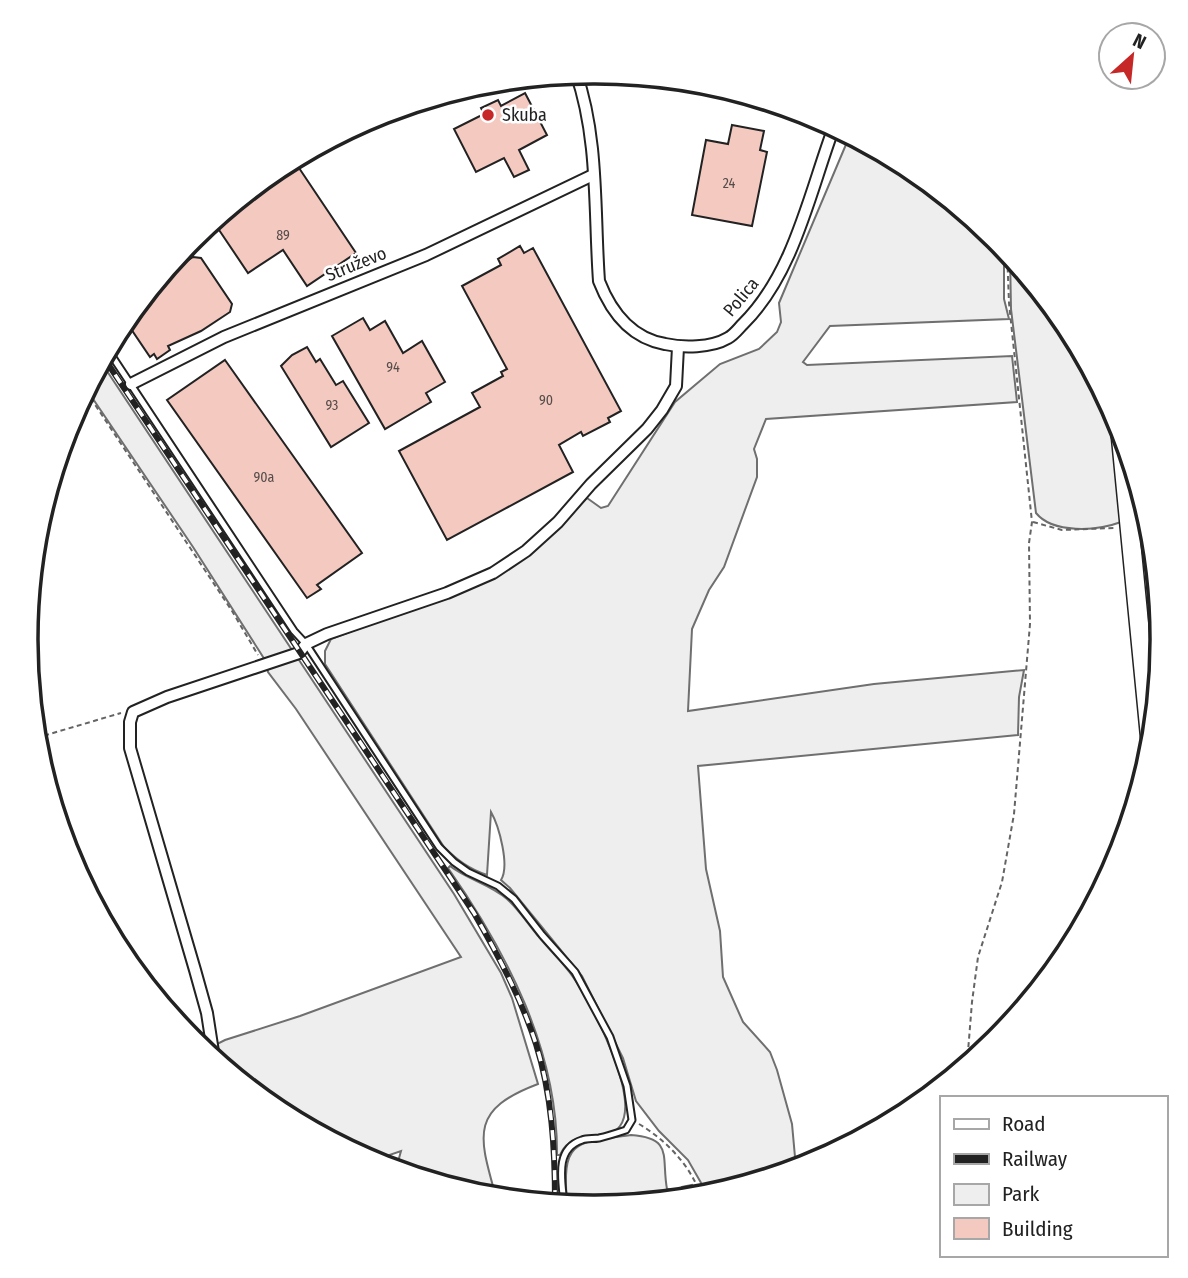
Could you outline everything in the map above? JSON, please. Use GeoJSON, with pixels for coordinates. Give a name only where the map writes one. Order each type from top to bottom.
{"type":"FeatureCollection","features":[{"type":"Feature","properties":{"kind":"main road"},"geometry":{"type":"LineString","coordinates":[[1125,477],[1146,697]]}},
{"type":"Feature","properties":{"kind":"street","name":"Polica"},"geometry":{"type":"LineString","coordinates":[[580,84],[590,126],[599,281],[607,303],[636,333],[659,343],[678,347],[728,338],[755,313],[780,276],[830,137]]}},
{"type":"Feature","properties":{"kind":"street","name":"Struževo"},"geometry":{"type":"LineString","coordinates":[[131,384],[224,337],[426,256],[593,175]]}},
{"type":"Feature","properties":{"kind":"street"},"geometry":{"type":"LineString","coordinates":[[211,1042],[207,1013],[130,748],[130,722],[133,712],[167,697],[299,653],[306,644],[327,634],[447,593],[493,573],[526,551],[558,522],[662,410],[676,386],[678,347]]}},
{"type":"Feature","properties":{"kind":"lane"},"geometry":{"type":"LineString","coordinates":[[114,359],[439,847],[468,872],[498,886],[514,899],[575,972],[610,1037],[627,1086],[632,1120],[626,1130],[599,1138],[583,1139],[569,1146],[564,1155],[562,1169],[563,1193]]}},
{"type":"Feature","properties":{"kind":"path"},"geometry":{"type":"LineString","coordinates":[[969,1049],[978,957],[1002,882],[1014,814],[1030,624],[1029,543],[1032,522],[1008,268]]}},
{"type":"Feature","properties":{"kind":"path"},"geometry":{"type":"LineString","coordinates":[[92,401],[232,611],[264,665]]}},
{"type":"Feature","properties":{"kind":"path"},"geometry":{"type":"LineString","coordinates":[[1032,522],[1062,530],[1130,528]]}},
{"type":"Feature","properties":{"kind":"path"},"geometry":{"type":"LineString","coordinates":[[47,735],[119,713],[133,712]]}},
{"type":"Feature","properties":{"kind":"path"},"geometry":{"type":"LineString","coordinates":[[632,1120],[654,1133],[684,1164],[697,1185]]}},
{"type":"Feature","properties":{"kind":"green space"},"geometry":{"type":"Polygon","coordinates":[[[846,144],[903,177],[960,221],[987,246],[1004,264],[1004,299],[1009,319],[830,326],[803,362],[807,365],[1012,356],[1017,402],[766,419],[754,449],[757,477],[724,567],[709,590],[692,629],[688,711],[874,684],[1024,670],[1019,697],[1018,735],[698,766],[706,869],[720,931],[723,977],[743,1022],[770,1052],[792,1124],[795,1157],[738,1176],[702,1184],[688,1160],[659,1131],[636,1101],[623,1058],[582,976],[501,880],[504,856],[491,812],[487,875],[464,864],[444,847],[325,664],[325,651],[331,639],[491,579],[505,571],[553,532],[587,498],[601,508],[608,506],[675,402],[720,364],[759,349],[777,332],[781,322],[779,303],[846,144]]]}},
{"type":"Feature","properties":{"kind":"green space"},"geometry":{"type":"Polygon","coordinates":[[[1010,271],[1056,330],[1092,393],[1107,426],[1114,443],[1121,522],[1076,529],[1053,525],[1036,513],[1011,309],[1010,271]]]}},
{"type":"Feature","properties":{"kind":"green space"},"geometry":{"type":"Polygon","coordinates":[[[107,372],[292,650],[265,660],[93,399],[107,372]]]}},
{"type":"Feature","properties":{"kind":"green space"},"geometry":{"type":"Polygon","coordinates":[[[297,657],[454,894],[501,973],[512,998],[538,1084],[500,1104],[490,1115],[485,1127],[484,1141],[493,1185],[415,1165],[399,1159],[401,1151],[389,1155],[348,1137],[285,1101],[215,1045],[461,957],[267,667],[297,657]]]}},
{"type":"Feature","properties":{"kind":"green space"},"geometry":{"type":"Polygon","coordinates":[[[450,866],[507,899],[565,966],[581,989],[611,1050],[624,1094],[625,1113],[620,1126],[614,1131],[573,1140],[557,1155],[549,1078],[525,1003],[490,933],[448,868],[450,866]]]}},
{"type":"Feature","properties":{"kind":"green space"},"geometry":{"type":"Polygon","coordinates":[[[631,1135],[654,1140],[663,1151],[667,1189],[670,1190],[594,1195],[566,1193],[569,1157],[575,1149],[595,1140],[631,1135]]]}},
{"type":"Feature","properties":{"kind":"building"},"geometry":{"type":"Polygon","coordinates":[[[525,93],[547,135],[519,150],[529,170],[514,177],[504,158],[476,172],[454,129],[484,114],[481,108],[498,100],[501,106],[525,93]]]}},
{"type":"Feature","properties":{"kind":"building"},"geometry":{"type":"Polygon","coordinates":[[[732,125],[764,131],[760,150],[767,152],[752,226],[692,215],[706,140],[728,144],[732,125]]]}},
{"type":"Feature","properties":{"kind":"building"},"geometry":{"type":"Polygon","coordinates":[[[299,168],[356,253],[307,286],[283,250],[248,273],[219,230],[256,198],[299,168]]]}},
{"type":"Feature","properties":{"kind":"building"},"geometry":{"type":"Polygon","coordinates":[[[520,246],[524,253],[533,248],[621,411],[608,418],[610,422],[583,436],[581,432],[559,445],[573,472],[447,540],[399,451],[480,407],[472,393],[503,376],[501,372],[507,369],[462,286],[501,265],[498,259],[520,246]]]}},
{"type":"Feature","properties":{"kind":"building"},"geometry":{"type":"Polygon","coordinates":[[[193,257],[201,258],[232,304],[230,312],[201,331],[168,346],[170,350],[157,359],[154,354],[150,357],[132,330],[193,257]]]}},
{"type":"Feature","properties":{"kind":"building"},"geometry":{"type":"Polygon","coordinates":[[[363,318],[370,330],[385,321],[403,353],[422,341],[445,382],[426,393],[431,402],[385,429],[332,336],[363,318]]]}},
{"type":"Feature","properties":{"kind":"building"},"geometry":{"type":"Polygon","coordinates":[[[307,347],[316,362],[320,359],[336,385],[343,381],[369,423],[331,447],[281,366],[292,355],[307,347]]]}},
{"type":"Feature","properties":{"kind":"building"},"geometry":{"type":"Polygon","coordinates":[[[225,360],[362,553],[317,585],[321,589],[307,598],[167,400],[225,360]]]}},
{"type":"Feature","properties":{"kind":"railway"},"geometry":{"type":"LineString","coordinates":[[110,367],[474,913],[492,945],[523,1010],[541,1063],[552,1123],[555,1193]]}},
{"type":"Feature","properties":{"kind":"place","name":"Skuba"},"geometry":{"type":"Point","coordinates":[488,115]}}]}
